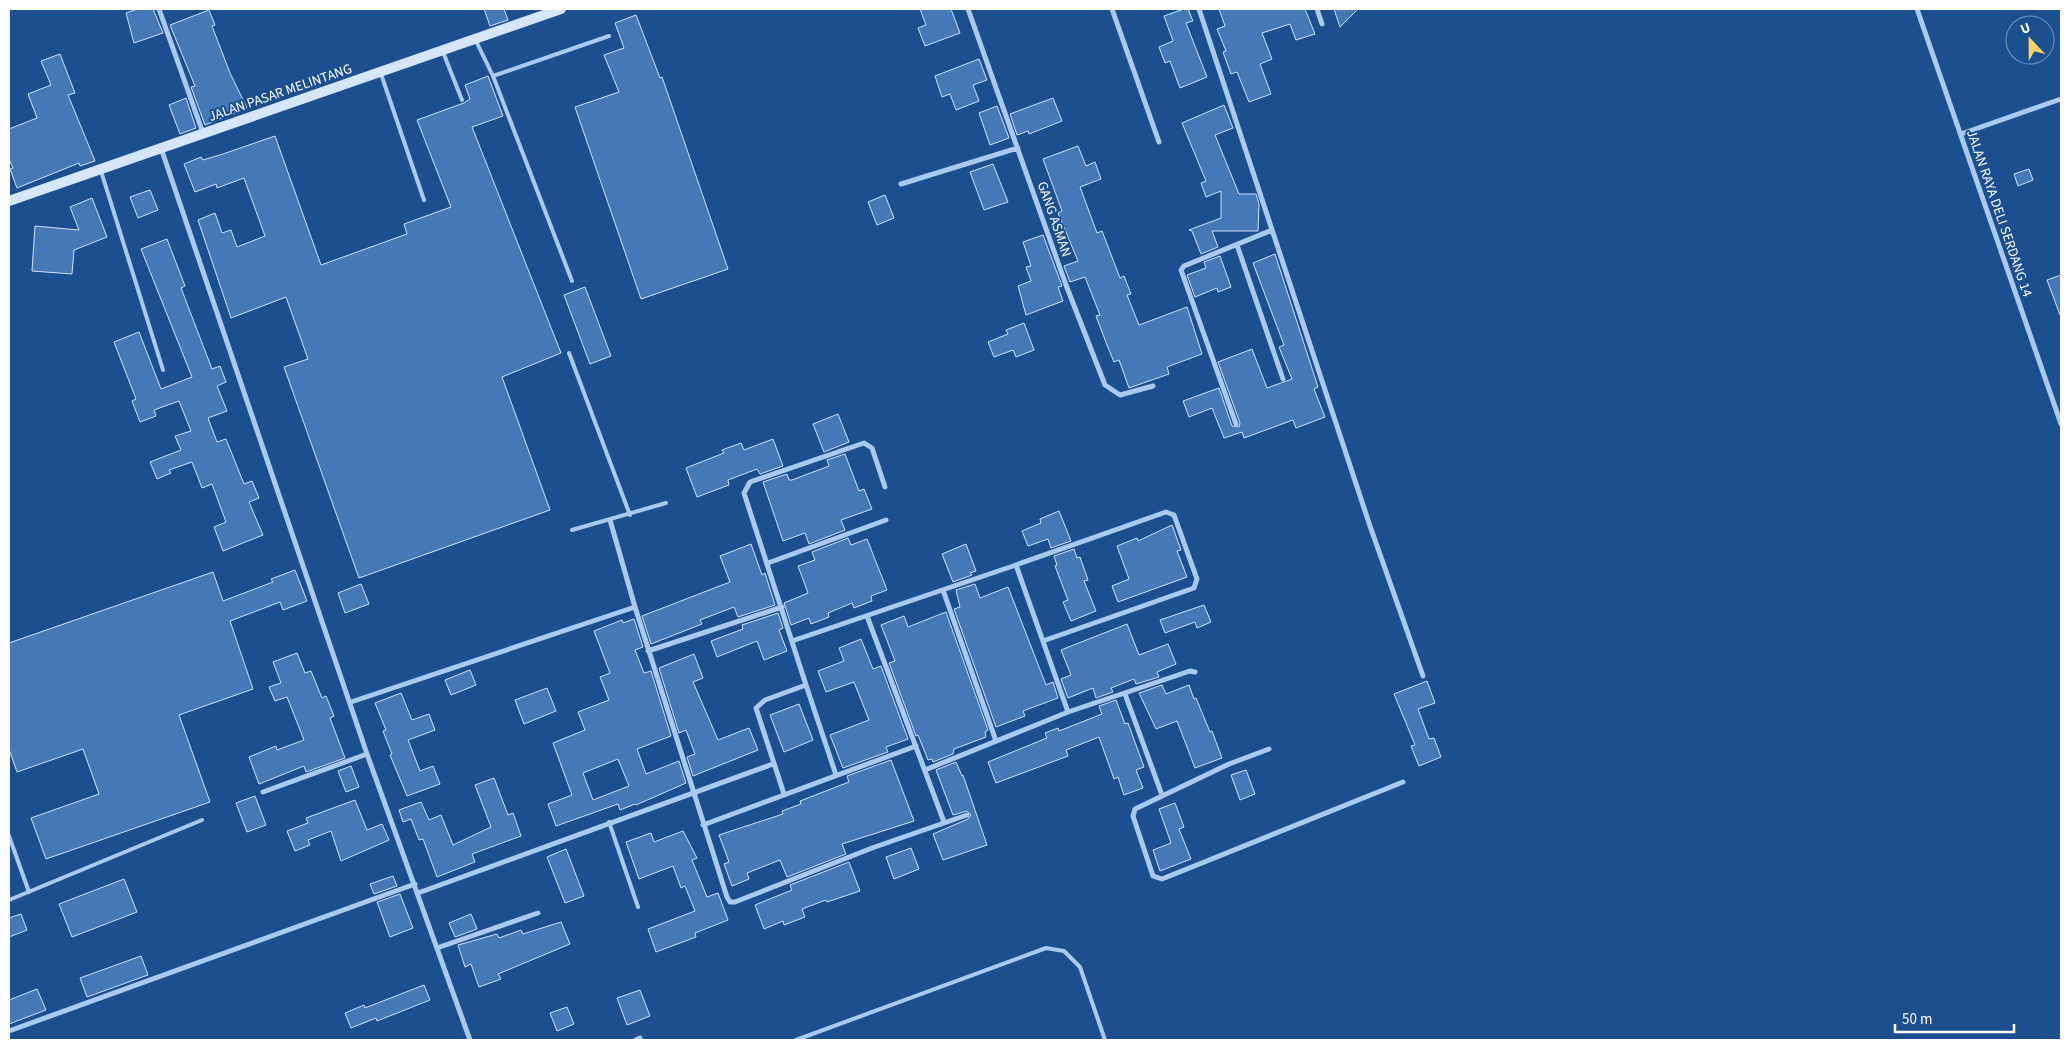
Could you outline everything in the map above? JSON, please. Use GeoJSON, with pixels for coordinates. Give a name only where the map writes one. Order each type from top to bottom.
{"type":"FeatureCollection","features":[{"type":"Feature","properties":{"kind":"street"},"geometry":{"type":"LineString","coordinates":[[159,9],[203,133]]}},
{"type":"Feature","properties":{"kind":"street","name":"JALAN PASAR MELINTANG"},"geometry":{"type":"LineString","coordinates":[[9,200],[561,9]]}},
{"type":"Feature","properties":{"kind":"street","name":"GANG ASMAN"},"geometry":{"type":"LineString","coordinates":[[968,9],[1066,285],[1105,385],[1118,395],[1128,394],[1153,386]]}},
{"type":"Feature","properties":{"kind":"street"},"geometry":{"type":"LineString","coordinates":[[1112,9],[1159,142]]}},
{"type":"Feature","properties":{"kind":"street"},"geometry":{"type":"LineString","coordinates":[[1199,9],[1423,676]]}},
{"type":"Feature","properties":{"kind":"street"},"geometry":{"type":"LineString","coordinates":[[1317,9],[1322,24]]}},
{"type":"Feature","properties":{"kind":"street","name":"JALAN RAYA DELI SERDANG 14"},"geometry":{"type":"LineString","coordinates":[[1917,9],[2061,424]]}},
{"type":"Feature","properties":{"kind":"street"},"geometry":{"type":"LineString","coordinates":[[1961,134],[2061,99]]}},
{"type":"Feature","properties":{"kind":"street"},"geometry":{"type":"LineString","coordinates":[[161,148],[368,754],[470,1040]]}},
{"type":"Feature","properties":{"kind":"street"},"geometry":{"type":"LineString","coordinates":[[901,184],[1018,148]]}},
{"type":"Feature","properties":{"kind":"street"},"geometry":{"type":"LineString","coordinates":[[1236,424],[1181,272],[1184,266],[1272,230]]}},
{"type":"Feature","properties":{"kind":"street"},"geometry":{"type":"LineString","coordinates":[[1238,245],[1282,379]]}},
{"type":"Feature","properties":{"kind":"street"},"geometry":{"type":"LineString","coordinates":[[836,775],[744,493],[750,482],[864,443],[872,448],[885,488]]}},
{"type":"Feature","properties":{"kind":"street"},"geometry":{"type":"LineString","coordinates":[[792,641],[1016,566],[1166,512],[1174,515],[1197,579],[1194,588],[1043,641]]}},
{"type":"Feature","properties":{"kind":"street"},"geometry":{"type":"LineString","coordinates":[[610,520],[648,651],[703,825],[727,897],[732,902],[967,815]]}},
{"type":"Feature","properties":{"kind":"street"},"geometry":{"type":"LineString","coordinates":[[768,564],[886,520]]}},
{"type":"Feature","properties":{"kind":"street"},"geometry":{"type":"LineString","coordinates":[[1016,566],[1068,712]]}},
{"type":"Feature","properties":{"kind":"street"},"geometry":{"type":"LineString","coordinates":[[943,590],[996,741]]}},
{"type":"Feature","properties":{"kind":"street"},"geometry":{"type":"LineString","coordinates":[[351,702],[635,607]]}},
{"type":"Feature","properties":{"kind":"street"},"geometry":{"type":"LineString","coordinates":[[648,651],[782,607]]}},
{"type":"Feature","properties":{"kind":"street"},"geometry":{"type":"LineString","coordinates":[[867,616],[944,822]]}},
{"type":"Feature","properties":{"kind":"street"},"geometry":{"type":"LineString","coordinates":[[925,770],[1068,712],[1125,694],[1190,670],[1195,672]]}},
{"type":"Feature","properties":{"kind":"street"},"geometry":{"type":"LineString","coordinates":[[784,794],[756,708],[765,700],[806,685]]}},
{"type":"Feature","properties":{"kind":"street"},"geometry":{"type":"LineString","coordinates":[[1125,694],[1162,795]]}},
{"type":"Feature","properties":{"kind":"street"},"geometry":{"type":"LineString","coordinates":[[703,825],[916,746]]}},
{"type":"Feature","properties":{"kind":"street"},"geometry":{"type":"LineString","coordinates":[[1269,749],[1228,764],[1137,806],[1133,812],[1153,876],[1158,879],[1403,782]]}},
{"type":"Feature","properties":{"kind":"street"},"geometry":{"type":"LineString","coordinates":[[263,792],[368,754]]}},
{"type":"Feature","properties":{"kind":"street"},"geometry":{"type":"LineString","coordinates":[[418,893],[773,764]]}},
{"type":"Feature","properties":{"kind":"street"},"geometry":{"type":"LineString","coordinates":[[9,1031],[415,884]]}},
{"type":"Feature","properties":{"kind":"street"},"geometry":{"type":"LineString","coordinates":[[437,948],[538,913]]}},
{"type":"Feature","properties":{"kind":"lane"},"geometry":{"type":"LineString","coordinates":[[493,76],[609,36]]}},
{"type":"Feature","properties":{"kind":"lane"},"geometry":{"type":"LineString","coordinates":[[475,38],[493,76],[572,281]]}},
{"type":"Feature","properties":{"kind":"lane"},"geometry":{"type":"LineString","coordinates":[[442,50],[462,100]]}},
{"type":"Feature","properties":{"kind":"lane"},"geometry":{"type":"LineString","coordinates":[[380,72],[424,200]]}},
{"type":"Feature","properties":{"kind":"lane"},"geometry":{"type":"LineString","coordinates":[[100,168],[163,370]]}},
{"type":"Feature","properties":{"kind":"lane"},"geometry":{"type":"LineString","coordinates":[[569,353],[630,515]]}},
{"type":"Feature","properties":{"kind":"lane"},"geometry":{"type":"LineString","coordinates":[[572,530],[630,515],[666,503]]}},
{"type":"Feature","properties":{"kind":"lane"},"geometry":{"type":"LineString","coordinates":[[9,900],[202,820]]}},
{"type":"Feature","properties":{"kind":"lane"},"geometry":{"type":"LineString","coordinates":[[609,822],[638,907]]}},
{"type":"Feature","properties":{"kind":"lane"},"geometry":{"type":"LineString","coordinates":[[9,836],[29,892]]}},
{"type":"Feature","properties":{"kind":"lane"},"geometry":{"type":"LineString","coordinates":[[796,1040],[1046,948],[1064,951],[1080,967],[1105,1040]]}},
{"type":"Feature","properties":{"kind":"building"},"geometry":{"type":"Polygon","coordinates":[[[137,9],[153,9],[163,33],[134,43],[126,13],[137,9]]]}},
{"type":"Feature","properties":{"kind":"building"},"geometry":{"type":"Polygon","coordinates":[[[484,9],[504,9],[508,20],[490,26],[484,9]]]}},
{"type":"Feature","properties":{"kind":"building"},"geometry":{"type":"Polygon","coordinates":[[[920,9],[951,9],[960,33],[925,46],[918,28],[926,25],[920,9]]]}},
{"type":"Feature","properties":{"kind":"building"},"geometry":{"type":"Polygon","coordinates":[[[1188,9],[1193,21],[1186,23],[1207,77],[1180,88],[1170,61],[1165,63],[1159,47],[1173,41],[1164,16],[1188,9]]]}},
{"type":"Feature","properties":{"kind":"building"},"geometry":{"type":"Polygon","coordinates":[[[1219,9],[1305,9],[1315,34],[1296,40],[1290,24],[1262,33],[1272,59],[1260,64],[1271,94],[1249,102],[1237,72],[1231,74],[1223,52],[1226,51],[1217,29],[1225,26],[1219,9]]]}},
{"type":"Feature","properties":{"kind":"building"},"geometry":{"type":"Polygon","coordinates":[[[1334,9],[1358,9],[1340,27],[1334,9]]]}},
{"type":"Feature","properties":{"kind":"building"},"geometry":{"type":"Polygon","coordinates":[[[209,10],[215,25],[212,26],[230,73],[247,108],[205,125],[191,87],[195,86],[170,25],[209,10]]]}},
{"type":"Feature","properties":{"kind":"building"},"geometry":{"type":"Polygon","coordinates":[[[636,15],[660,78],[662,77],[728,269],[641,299],[575,107],[619,92],[604,55],[624,48],[615,23],[636,15]]]}},
{"type":"Feature","properties":{"kind":"building"},"geometry":{"type":"Polygon","coordinates":[[[60,54],[75,93],[68,95],[95,161],[80,166],[79,163],[17,188],[10,169],[13,168],[9,159],[9,129],[37,118],[28,94],[51,85],[41,61],[60,54]]]}},
{"type":"Feature","properties":{"kind":"building"},"geometry":{"type":"Polygon","coordinates":[[[979,59],[987,80],[973,85],[979,101],[956,110],[950,94],[942,97],[935,76],[979,59]]]}},
{"type":"Feature","properties":{"kind":"building"},"geometry":{"type":"Polygon","coordinates":[[[488,76],[503,116],[472,127],[561,353],[502,377],[550,510],[359,578],[284,367],[308,359],[286,297],[231,318],[198,220],[215,213],[222,233],[231,230],[237,247],[265,236],[244,178],[217,188],[216,184],[195,192],[184,164],[201,157],[203,160],[223,154],[275,136],[321,265],[407,234],[404,224],[451,207],[417,120],[464,103],[470,99],[465,85],[488,76]]]}},
{"type":"Feature","properties":{"kind":"building"},"geometry":{"type":"Polygon","coordinates":[[[186,98],[196,128],[180,134],[169,105],[186,98]]]}},
{"type":"Feature","properties":{"kind":"building"},"geometry":{"type":"Polygon","coordinates":[[[1053,98],[1062,121],[1029,134],[1028,131],[1017,135],[1010,114],[1053,98]]]}},
{"type":"Feature","properties":{"kind":"building"},"geometry":{"type":"Polygon","coordinates":[[[1224,105],[1233,128],[1215,135],[1239,194],[1256,194],[1259,204],[1258,231],[1212,231],[1218,247],[1201,254],[1192,231],[1189,230],[1221,218],[1221,191],[1206,197],[1201,183],[1206,181],[1182,123],[1224,105]]]}},
{"type":"Feature","properties":{"kind":"building"},"geometry":{"type":"Polygon","coordinates":[[[997,106],[1009,138],[990,145],[979,113],[997,106]]]}},
{"type":"Feature","properties":{"kind":"building"},"geometry":{"type":"Polygon","coordinates":[[[1078,146],[1086,166],[1095,162],[1101,179],[1080,187],[1097,233],[1102,231],[1120,278],[1124,276],[1131,294],[1127,295],[1139,325],[1187,307],[1202,354],[1167,367],[1169,374],[1129,388],[1119,360],[1114,362],[1107,345],[1096,316],[1100,315],[1085,277],[1070,282],[1064,266],[1078,261],[1058,213],[1062,211],[1043,159],[1078,146]]]}},
{"type":"Feature","properties":{"kind":"building"},"geometry":{"type":"Polygon","coordinates":[[[993,164],[1008,202],[984,210],[970,172],[993,164]]]}},
{"type":"Feature","properties":{"kind":"building"},"geometry":{"type":"Polygon","coordinates":[[[2029,169],[2033,180],[2018,186],[2014,174],[2029,169]]]}},
{"type":"Feature","properties":{"kind":"building"},"geometry":{"type":"Polygon","coordinates":[[[150,190],[158,210],[138,218],[130,197],[150,190]]]}},
{"type":"Feature","properties":{"kind":"building"},"geometry":{"type":"Polygon","coordinates":[[[885,195],[894,218],[877,225],[868,202],[885,195]]]}},
{"type":"Feature","properties":{"kind":"building"},"geometry":{"type":"Polygon","coordinates":[[[92,198],[107,237],[74,250],[72,274],[32,271],[35,226],[79,230],[70,207],[92,198]]]}},
{"type":"Feature","properties":{"kind":"building"},"geometry":{"type":"Polygon","coordinates":[[[1043,235],[1062,286],[1058,287],[1063,301],[1026,315],[1018,286],[1031,281],[1026,267],[1031,266],[1023,242],[1043,235]]]}},
{"type":"Feature","properties":{"kind":"building"},"geometry":{"type":"Polygon","coordinates":[[[167,239],[185,286],[181,288],[212,369],[220,366],[226,382],[217,386],[227,411],[208,418],[217,442],[226,439],[244,484],[252,481],[259,498],[249,502],[263,535],[223,551],[214,527],[226,522],[212,484],[202,488],[192,462],[169,470],[171,473],[157,479],[150,462],[181,450],[175,436],[191,431],[179,401],[154,410],[156,416],[140,422],[132,401],[136,399],[114,342],[139,332],[161,389],[192,377],[141,249],[167,239]]]}},
{"type":"Feature","properties":{"kind":"building"},"geometry":{"type":"Polygon","coordinates":[[[1275,254],[1318,387],[1314,389],[1325,417],[1296,428],[1293,420],[1244,438],[1242,432],[1224,438],[1212,408],[1189,417],[1183,401],[1219,388],[1232,426],[1239,427],[1240,423],[1218,362],[1252,349],[1267,388],[1292,379],[1279,347],[1284,345],[1253,263],[1275,254]]]}},
{"type":"Feature","properties":{"kind":"building"},"geometry":{"type":"Polygon","coordinates":[[[1220,256],[1231,287],[1218,292],[1217,288],[1195,297],[1187,275],[1206,268],[1204,262],[1220,256]]]}},
{"type":"Feature","properties":{"kind":"building"},"geometry":{"type":"Polygon","coordinates":[[[2061,275],[2061,315],[2060,315],[2047,280],[2061,275]]]}},
{"type":"Feature","properties":{"kind":"building"},"geometry":{"type":"Polygon","coordinates":[[[585,287],[611,356],[590,364],[564,295],[585,287]]]}},
{"type":"Feature","properties":{"kind":"building"},"geometry":{"type":"Polygon","coordinates":[[[1024,323],[1034,350],[1016,357],[1013,350],[994,357],[988,342],[1008,334],[1006,330],[1024,323]]]}},
{"type":"Feature","properties":{"kind":"building"},"geometry":{"type":"Polygon","coordinates":[[[838,414],[849,442],[824,452],[813,424],[838,414]]]}},
{"type":"Feature","properties":{"kind":"building"},"geometry":{"type":"Polygon","coordinates":[[[773,439],[783,466],[760,474],[757,469],[728,480],[729,485],[697,497],[686,468],[724,453],[722,450],[741,443],[744,450],[773,439]]]}},
{"type":"Feature","properties":{"kind":"building"},"geometry":{"type":"Polygon","coordinates":[[[845,454],[859,491],[864,489],[872,509],[841,520],[845,530],[809,544],[805,533],[783,541],[763,482],[787,474],[789,480],[792,480],[829,466],[827,460],[845,454]]]}},
{"type":"Feature","properties":{"kind":"building"},"geometry":{"type":"Polygon","coordinates":[[[1059,511],[1071,541],[1051,548],[1048,539],[1028,546],[1022,531],[1041,523],[1040,519],[1059,511]]]}},
{"type":"Feature","properties":{"kind":"building"},"geometry":{"type":"Polygon","coordinates":[[[1172,525],[1181,550],[1177,551],[1187,577],[1118,602],[1112,586],[1129,579],[1117,546],[1137,538],[1138,541],[1172,525]]]}},
{"type":"Feature","properties":{"kind":"building"},"geometry":{"type":"Polygon","coordinates":[[[848,538],[851,545],[867,539],[887,590],[871,596],[872,601],[854,608],[852,603],[828,613],[829,617],[811,624],[809,618],[791,625],[784,603],[808,593],[798,566],[815,560],[812,552],[848,538]]]}},
{"type":"Feature","properties":{"kind":"building"},"geometry":{"type":"Polygon","coordinates":[[[751,544],[762,575],[765,573],[775,605],[738,617],[734,607],[700,620],[702,624],[651,644],[642,616],[730,582],[720,556],[751,544]]]}},
{"type":"Feature","properties":{"kind":"building"},"geometry":{"type":"Polygon","coordinates":[[[966,544],[976,571],[970,573],[972,575],[953,582],[942,554],[966,544]]]}},
{"type":"Feature","properties":{"kind":"building"},"geometry":{"type":"Polygon","coordinates":[[[1074,549],[1077,558],[1080,557],[1088,580],[1084,581],[1096,611],[1071,621],[1063,602],[1068,600],[1055,566],[1057,565],[1054,556],[1074,549]]]}},
{"type":"Feature","properties":{"kind":"building"},"geometry":{"type":"Polygon","coordinates":[[[295,570],[307,601],[283,610],[280,602],[230,621],[253,689],[179,715],[210,802],[46,859],[31,818],[99,794],[83,749],[17,772],[9,749],[9,643],[213,572],[223,601],[273,582],[271,579],[295,570]]]}},
{"type":"Feature","properties":{"kind":"building"},"geometry":{"type":"Polygon","coordinates":[[[361,584],[369,604],[345,613],[338,593],[361,584]]]}},
{"type":"Feature","properties":{"kind":"building"},"geometry":{"type":"Polygon","coordinates":[[[975,584],[980,598],[1008,587],[1046,685],[1053,682],[1058,698],[1023,711],[1025,716],[996,727],[954,609],[960,607],[956,590],[975,584]]]}},
{"type":"Feature","properties":{"kind":"building"},"geometry":{"type":"Polygon","coordinates":[[[1204,605],[1211,622],[1197,628],[1195,622],[1165,633],[1160,620],[1204,605]]]}},
{"type":"Feature","properties":{"kind":"building"},"geometry":{"type":"Polygon","coordinates":[[[946,612],[988,730],[985,732],[986,737],[954,749],[953,754],[933,762],[932,759],[928,760],[918,735],[916,736],[889,663],[895,661],[881,625],[904,616],[908,627],[946,612]]]}},
{"type":"Feature","properties":{"kind":"building"},"geometry":{"type":"Polygon","coordinates":[[[778,613],[783,628],[779,630],[787,651],[764,660],[757,641],[717,657],[711,641],[743,629],[742,625],[778,613]]]}},
{"type":"Feature","properties":{"kind":"building"},"geometry":{"type":"Polygon","coordinates":[[[634,619],[643,647],[635,650],[644,673],[651,671],[671,736],[637,749],[646,774],[679,761],[686,783],[636,805],[620,810],[618,804],[556,826],[548,804],[572,795],[553,743],[585,730],[578,712],[609,700],[600,677],[610,673],[594,631],[622,620],[623,623],[634,619]],[[618,759],[583,773],[593,800],[629,786],[618,759]]]}},
{"type":"Feature","properties":{"kind":"building"},"geometry":{"type":"Polygon","coordinates":[[[1127,624],[1139,655],[1168,644],[1176,664],[1157,672],[1159,677],[1136,684],[1134,679],[1111,688],[1113,692],[1096,698],[1093,688],[1068,698],[1061,679],[1071,675],[1061,650],[1127,624]]]}},
{"type":"Feature","properties":{"kind":"building"},"geometry":{"type":"Polygon","coordinates":[[[861,639],[873,669],[881,666],[908,739],[886,747],[888,752],[843,768],[830,735],[869,720],[854,682],[826,692],[818,671],[844,661],[839,648],[861,639]]]}},
{"type":"Feature","properties":{"kind":"building"},"geometry":{"type":"Polygon","coordinates":[[[297,653],[305,673],[311,671],[322,698],[326,696],[334,716],[330,718],[345,758],[306,772],[304,766],[259,784],[249,757],[276,746],[277,750],[304,740],[287,697],[275,701],[269,687],[281,683],[273,662],[297,653]]]}},
{"type":"Feature","properties":{"kind":"building"},"geometry":{"type":"Polygon","coordinates":[[[694,654],[703,678],[693,682],[718,740],[749,728],[758,750],[693,776],[687,757],[695,754],[686,730],[679,733],[659,668],[694,654]]]}},
{"type":"Feature","properties":{"kind":"building"},"geometry":{"type":"Polygon","coordinates":[[[470,670],[476,685],[451,695],[445,680],[470,670]]]}},
{"type":"Feature","properties":{"kind":"building"},"geometry":{"type":"Polygon","coordinates":[[[1427,681],[1435,703],[1418,709],[1429,739],[1434,738],[1441,757],[1419,766],[1411,746],[1415,745],[1394,694],[1427,681]]]}},
{"type":"Feature","properties":{"kind":"building"},"geometry":{"type":"Polygon","coordinates":[[[1162,685],[1166,694],[1189,685],[1210,732],[1212,731],[1222,758],[1195,768],[1177,721],[1156,729],[1139,693],[1162,685]]]}},
{"type":"Feature","properties":{"kind":"building"},"geometry":{"type":"Polygon","coordinates":[[[547,688],[556,711],[524,724],[515,700],[547,688]]]}},
{"type":"Feature","properties":{"kind":"building"},"geometry":{"type":"Polygon","coordinates":[[[401,693],[412,720],[429,714],[435,730],[408,740],[420,771],[433,766],[440,784],[407,796],[390,755],[392,754],[383,731],[386,730],[375,703],[401,693]]]}},
{"type":"Feature","properties":{"kind":"building"},"geometry":{"type":"Polygon","coordinates":[[[1116,700],[1125,724],[1128,723],[1144,767],[1136,770],[1143,788],[1124,795],[1118,777],[1114,779],[1099,737],[1066,750],[1068,756],[996,783],[988,762],[1047,738],[1045,733],[1058,728],[1059,731],[1102,714],[1099,706],[1116,700]]]}},
{"type":"Feature","properties":{"kind":"building"},"geometry":{"type":"Polygon","coordinates":[[[799,704],[813,740],[784,752],[770,715],[799,704]]]}},
{"type":"Feature","properties":{"kind":"building"},"geometry":{"type":"Polygon","coordinates":[[[891,760],[914,821],[842,844],[846,854],[787,877],[780,860],[747,873],[749,879],[732,886],[724,864],[729,862],[719,835],[783,814],[782,811],[801,804],[800,801],[849,782],[847,776],[891,760]]]}},
{"type":"Feature","properties":{"kind":"building"},"geometry":{"type":"Polygon","coordinates":[[[956,762],[963,775],[987,845],[943,860],[933,834],[968,819],[971,815],[967,811],[953,815],[936,770],[956,762]]]}},
{"type":"Feature","properties":{"kind":"building"},"geometry":{"type":"Polygon","coordinates":[[[351,766],[359,787],[346,792],[338,771],[351,766]]]}},
{"type":"Feature","properties":{"kind":"building"},"geometry":{"type":"Polygon","coordinates":[[[1246,770],[1255,794],[1240,800],[1231,775],[1246,770]]]}},
{"type":"Feature","properties":{"kind":"building"},"geometry":{"type":"Polygon","coordinates":[[[494,778],[508,815],[513,813],[521,836],[472,854],[475,862],[437,877],[423,839],[419,840],[411,819],[403,822],[399,810],[421,802],[429,820],[441,815],[453,845],[491,827],[475,785],[494,778]]]}},
{"type":"Feature","properties":{"kind":"building"},"geometry":{"type":"Polygon","coordinates":[[[255,796],[266,825],[247,832],[236,803],[255,796]]]}},
{"type":"Feature","properties":{"kind":"building"},"geometry":{"type":"Polygon","coordinates":[[[355,800],[367,830],[382,824],[389,840],[341,861],[331,831],[308,840],[310,845],[295,851],[287,831],[308,823],[306,818],[355,800]]]}},
{"type":"Feature","properties":{"kind":"building"},"geometry":{"type":"Polygon","coordinates":[[[1175,803],[1184,827],[1179,829],[1191,859],[1160,871],[1153,850],[1171,843],[1159,809],[1175,803]]]}},
{"type":"Feature","properties":{"kind":"building"},"geometry":{"type":"Polygon","coordinates":[[[683,831],[697,858],[692,860],[707,897],[718,893],[728,920],[695,933],[696,937],[656,952],[648,929],[695,911],[685,886],[681,888],[673,866],[639,879],[626,842],[651,833],[654,842],[683,831]]]}},
{"type":"Feature","properties":{"kind":"building"},"geometry":{"type":"Polygon","coordinates":[[[911,848],[919,869],[894,879],[886,857],[911,848]]]}},
{"type":"Feature","properties":{"kind":"building"},"geometry":{"type":"Polygon","coordinates":[[[566,849],[584,896],[565,903],[547,857],[566,849]]]}},
{"type":"Feature","properties":{"kind":"building"},"geometry":{"type":"Polygon","coordinates":[[[849,862],[860,891],[802,909],[805,917],[784,925],[783,921],[764,929],[755,905],[792,890],[790,885],[849,862]]]}},
{"type":"Feature","properties":{"kind":"building"},"geometry":{"type":"Polygon","coordinates":[[[393,876],[397,886],[374,894],[370,884],[393,876]]]}},
{"type":"Feature","properties":{"kind":"building"},"geometry":{"type":"Polygon","coordinates":[[[124,879],[137,912],[72,937],[59,904],[124,879]]]}},
{"type":"Feature","properties":{"kind":"building"},"geometry":{"type":"Polygon","coordinates":[[[400,894],[413,928],[390,937],[377,902],[400,894]]]}},
{"type":"Feature","properties":{"kind":"building"},"geometry":{"type":"Polygon","coordinates":[[[21,914],[27,930],[9,937],[9,918],[21,914]]]}},
{"type":"Feature","properties":{"kind":"building"},"geometry":{"type":"Polygon","coordinates":[[[471,914],[477,929],[455,937],[449,923],[471,914]]]}},
{"type":"Feature","properties":{"kind":"building"},"geometry":{"type":"Polygon","coordinates":[[[561,922],[570,944],[498,974],[501,979],[479,987],[471,964],[465,967],[458,945],[497,934],[499,938],[521,930],[523,934],[561,922]]]}},
{"type":"Feature","properties":{"kind":"building"},"geometry":{"type":"Polygon","coordinates":[[[141,956],[148,975],[87,997],[80,978],[141,956]]]}},
{"type":"Feature","properties":{"kind":"building"},"geometry":{"type":"Polygon","coordinates":[[[424,985],[430,1000],[377,1021],[376,1018],[351,1028],[345,1013],[364,1005],[365,1008],[424,985]]]}},
{"type":"Feature","properties":{"kind":"building"},"geometry":{"type":"Polygon","coordinates":[[[37,989],[46,1010],[9,1024],[9,1000],[37,989]]]}},
{"type":"Feature","properties":{"kind":"building"},"geometry":{"type":"Polygon","coordinates":[[[640,990],[650,1016],[627,1025],[617,998],[640,990]]]}},
{"type":"Feature","properties":{"kind":"building"},"geometry":{"type":"Polygon","coordinates":[[[567,1007],[574,1024],[557,1031],[550,1013],[567,1007]]]}}]}
